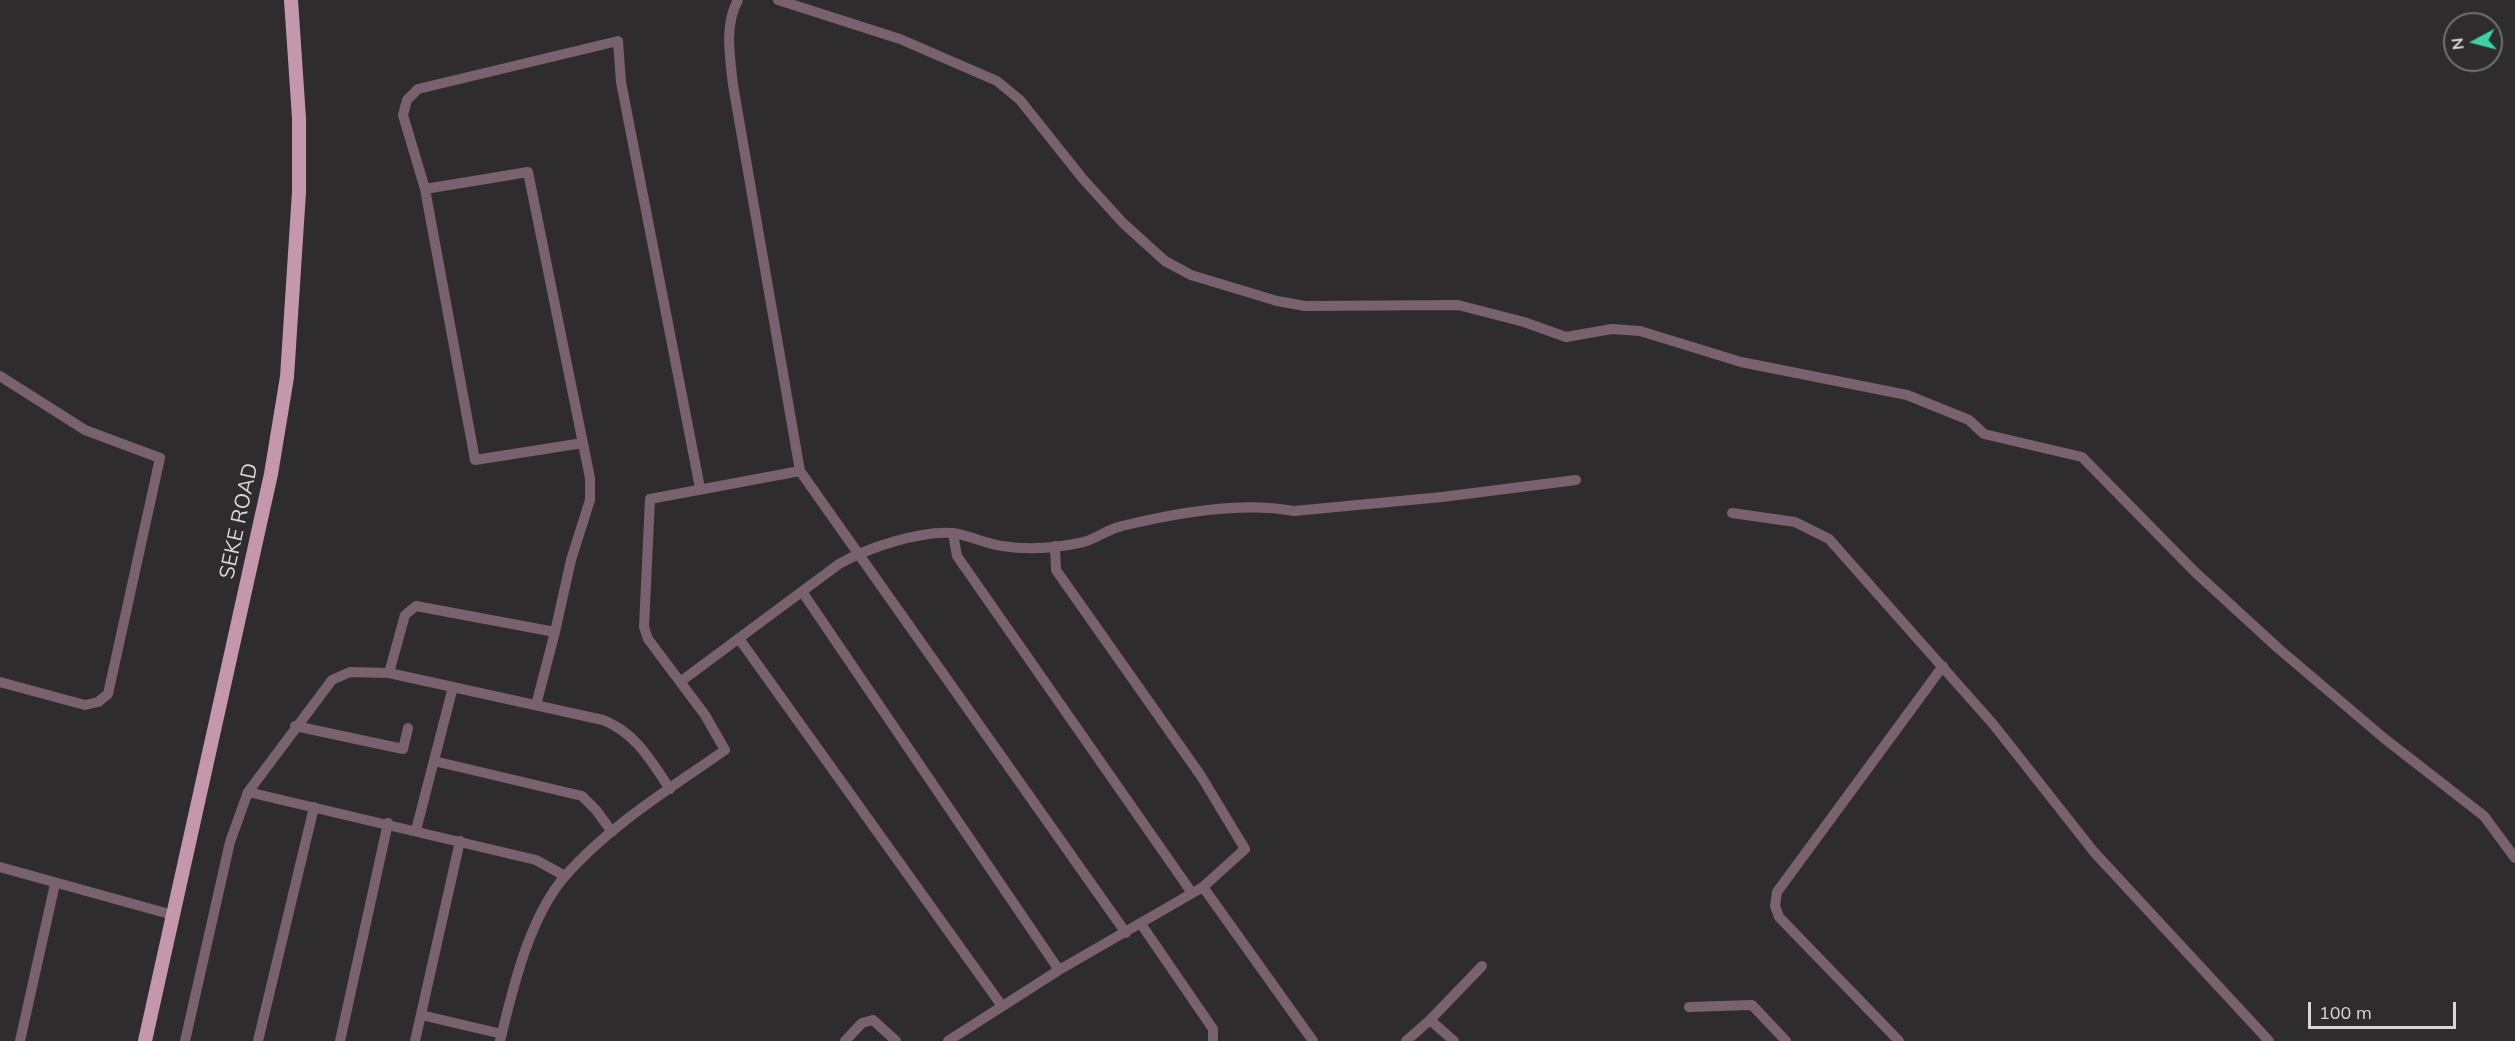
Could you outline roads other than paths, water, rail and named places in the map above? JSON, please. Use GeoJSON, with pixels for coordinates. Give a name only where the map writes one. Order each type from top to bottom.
{"type":"FeatureCollection","features":[{"type":"Feature","properties":{"kind":"main road","name":"SEKE ROAD"},"geometry":{"type":"LineString","coordinates":[[145,1041],[271,474],[287,377],[299,171],[299,118],[291,0]]}},
{"type":"Feature","properties":{"kind":"street"},"geometry":{"type":"LineString","coordinates":[[738,0],[732,12],[729,44],[733,85],[800,471],[1126,933]]}},
{"type":"Feature","properties":{"kind":"street"},"geometry":{"type":"LineString","coordinates":[[778,0],[900,39],[997,81],[1020,100],[1083,179],[1130,230],[1165,261],[1191,275],[1277,301],[1305,306],[1458,305],[1524,322],[1566,337],[1612,329],[1640,331],[1752,364],[1907,395],[1969,420],[1984,434],[2082,458],[2195,572],[2279,649],[2385,739],[2484,816],[2515,858]]}},
{"type":"Feature","properties":{"kind":"street"},"geometry":{"type":"LineString","coordinates":[[583,443],[475,460],[425,189],[403,115],[407,100],[418,89],[618,41],[621,82],[700,488]]}},
{"type":"Feature","properties":{"kind":"street"},"geometry":{"type":"LineString","coordinates":[[425,189],[528,172],[590,478],[590,500],[571,560],[537,705]]}},
{"type":"Feature","properties":{"kind":"street"},"geometry":{"type":"LineString","coordinates":[[0,376],[85,430],[160,458],[108,694],[98,702],[85,705],[0,682]]}},
{"type":"Feature","properties":{"kind":"street"},"geometry":{"type":"LineString","coordinates":[[421,1016],[501,1038],[524,953],[541,915],[565,876],[612,832],[724,750],[705,715],[648,639],[644,627],[650,499],[800,471]]}},
{"type":"Feature","properties":{"kind":"street"},"geometry":{"type":"LineString","coordinates":[[680,682],[803,593],[839,564],[858,554],[903,540],[952,533],[1002,546],[1055,546],[1082,543],[1119,526],[1197,512],[1271,507],[1294,511],[1442,497],[1576,480]]}},
{"type":"Feature","properties":{"kind":"street"},"geometry":{"type":"LineString","coordinates":[[1732,513],[1795,522],[1829,539],[1994,724],[2094,852],[2269,1041]]}},
{"type":"Feature","properties":{"kind":"street"},"geometry":{"type":"LineString","coordinates":[[952,533],[957,556],[1192,893]]}},
{"type":"Feature","properties":{"kind":"street"},"geometry":{"type":"LineString","coordinates":[[948,1041],[1059,970],[1203,887],[1245,849],[1201,776],[1056,570],[1055,546]]}},
{"type":"Feature","properties":{"kind":"street"},"geometry":{"type":"LineString","coordinates":[[803,593],[1059,970]]}},
{"type":"Feature","properties":{"kind":"street"},"geometry":{"type":"LineString","coordinates":[[388,673],[405,615],[416,606],[555,632]]}},
{"type":"Feature","properties":{"kind":"street"},"geometry":{"type":"LineString","coordinates":[[740,639],[1002,1005]]}},
{"type":"Feature","properties":{"kind":"street"},"geometry":{"type":"LineString","coordinates":[[1899,1041],[1779,917],[1775,906],[1778,892],[1943,666]]}},
{"type":"Feature","properties":{"kind":"street"},"geometry":{"type":"LineString","coordinates":[[185,1041],[230,842],[248,792],[295,726],[332,680],[339,675],[350,672],[388,673],[603,720],[621,727],[636,741],[670,789]]}},
{"type":"Feature","properties":{"kind":"street"},"geometry":{"type":"LineString","coordinates":[[416,830],[453,687]]}},
{"type":"Feature","properties":{"kind":"street"},"geometry":{"type":"LineString","coordinates":[[295,726],[403,749],[408,728]]}},
{"type":"Feature","properties":{"kind":"street"},"geometry":{"type":"LineString","coordinates":[[434,761],[582,796],[612,832]]}},
{"type":"Feature","properties":{"kind":"street"},"geometry":{"type":"LineString","coordinates":[[248,792],[536,860],[565,876]]}},
{"type":"Feature","properties":{"kind":"street"},"geometry":{"type":"LineString","coordinates":[[258,1041],[314,807]]}},
{"type":"Feature","properties":{"kind":"street"},"geometry":{"type":"LineString","coordinates":[[340,1041],[388,824]]}},
{"type":"Feature","properties":{"kind":"street"},"geometry":{"type":"LineString","coordinates":[[415,1041],[460,841]]}},
{"type":"Feature","properties":{"kind":"street"},"geometry":{"type":"LineString","coordinates":[[0,867],[173,915]]}},
{"type":"Feature","properties":{"kind":"street"},"geometry":{"type":"LineString","coordinates":[[20,1041],[55,884]]}},
{"type":"Feature","properties":{"kind":"street"},"geometry":{"type":"LineString","coordinates":[[1203,887],[1313,1041]]}},
{"type":"Feature","properties":{"kind":"street"},"geometry":{"type":"LineString","coordinates":[[1141,924],[1213,1029],[1215,1038],[1213,1041]]}},
{"type":"Feature","properties":{"kind":"street"},"geometry":{"type":"LineString","coordinates":[[1406,1041],[1430,1020],[1482,966]]}},
{"type":"Feature","properties":{"kind":"street"},"geometry":{"type":"LineString","coordinates":[[1689,1007],[1752,1005],[1786,1041]]}},
{"type":"Feature","properties":{"kind":"street"},"geometry":{"type":"LineString","coordinates":[[845,1041],[862,1023],[873,1020],[896,1041]]}},
{"type":"Feature","properties":{"kind":"street"},"geometry":{"type":"LineString","coordinates":[[1430,1020],[1454,1041]]}}]}
